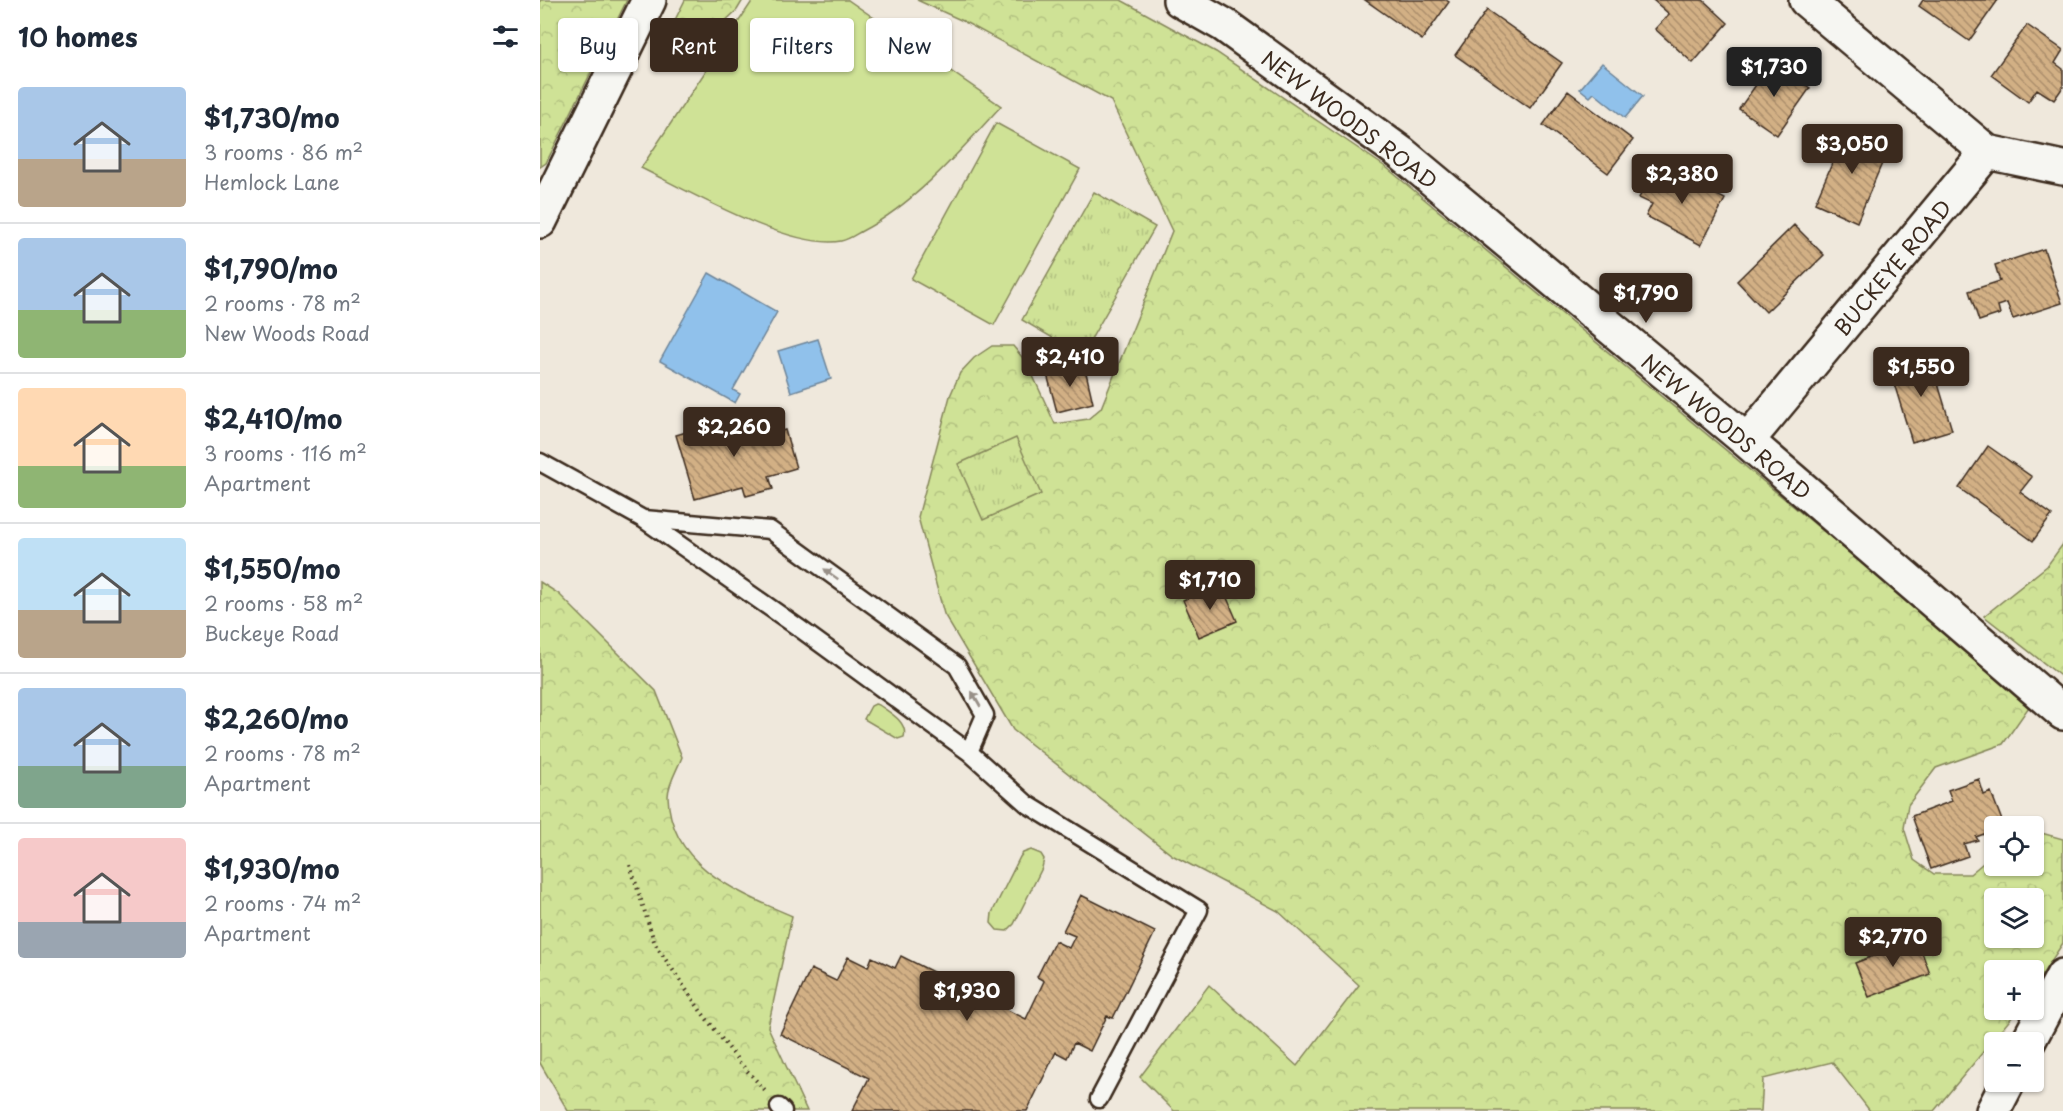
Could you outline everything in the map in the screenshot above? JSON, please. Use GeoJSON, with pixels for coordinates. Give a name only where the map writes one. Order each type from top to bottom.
{"type":"FeatureCollection","features":[{"type":"Feature","properties":{"kind":"street"},"geometry":{"type":"LineString","coordinates":[[540,221],[649,0]]}},
{"type":"Feature","properties":{"kind":"street","name":"NEW WOODS ROAD"},"geometry":{"type":"LineString","coordinates":[[1180,0],[1224,25],[1401,153],[1747,441],[2063,713]]}},
{"type":"Feature","properties":{"kind":"street"},"geometry":{"type":"LineString","coordinates":[[1806,0],[1987,152],[2063,168]]}},
{"type":"Feature","properties":{"kind":"street","name":"BUCKEYE ROAD"},"geometry":{"type":"LineString","coordinates":[[1747,441],[1987,152]]}},
{"type":"Feature","properties":{"kind":"street"},"geometry":{"type":"LineString","coordinates":[[2033,1032],[2063,976]]}},
{"type":"Feature","properties":{"kind":"street"},"geometry":{"type":"LineString","coordinates":[[1993,1111],[2003,1092]]}},
{"type":"Feature","properties":{"kind":"lane"},"geometry":{"type":"LineString","coordinates":[[540,462],[643,519],[799,628],[969,752],[1027,804],[1199,910],[1099,1099]]}},
{"type":"Feature","properties":{"kind":"lane"},"geometry":{"type":"LineString","coordinates":[[643,519],[770,530],[957,666],[985,716],[969,752]]}},
{"type":"Feature","properties":{"kind":"path"},"geometry":{"type":"LineString","coordinates":[[630,865],[655,944],[740,1063],[781,1109]]}},
{"type":"Feature","properties":{"kind":"green space"},"geometry":{"type":"Polygon","coordinates":[[[540,0],[627,0],[618,18],[558,18],[558,72],[591,72],[546,163],[540,167],[540,0]]]}},
{"type":"Feature","properties":{"kind":"green space"},"geometry":{"type":"Polygon","coordinates":[[[685,0],[743,0],[728,18],[676,18],[685,0]]]}},
{"type":"Feature","properties":{"kind":"green space"},"geometry":{"type":"Polygon","coordinates":[[[753,0],[848,0],[874,18],[866,18],[866,72],[952,72],[1001,106],[936,175],[901,206],[882,219],[846,240],[820,241],[795,237],[711,204],[641,168],[705,72],[738,72],[738,22],[753,0]]]}},
{"type":"Feature","properties":{"kind":"green space"},"geometry":{"type":"Polygon","coordinates":[[[917,0],[1121,0],[1216,52],[1387,168],[2031,704],[2003,744],[1936,768],[1908,805],[1904,828],[1914,860],[1934,874],[1970,874],[1984,862],[1984,876],[2044,876],[2044,834],[2063,839],[2063,943],[2044,972],[2044,960],[1984,960],[1984,1020],[2010,1020],[2000,1032],[1984,1032],[1984,1051],[1934,1111],[1870,1111],[1832,1062],[1763,1079],[1761,1111],[1174,1111],[1140,1077],[1209,985],[1297,1066],[1359,985],[1278,911],[1172,855],[1013,730],[944,614],[918,517],[950,396],[960,373],[974,358],[992,346],[1013,346],[1027,363],[1055,424],[1088,419],[1101,408],[1172,231],[1111,101],[963,21],[917,0]]]}},
{"type":"Feature","properties":{"kind":"green space"},"geometry":{"type":"Polygon","coordinates":[[[996,123],[1080,169],[994,325],[911,279],[996,123]]]}},
{"type":"Feature","properties":{"kind":"green space"},"geometry":{"type":"Polygon","coordinates":[[[1094,192],[1155,227],[1082,355],[1022,320],[1094,192]]]}},
{"type":"Feature","properties":{"kind":"green space"},"geometry":{"type":"Polygon","coordinates":[[[1016,438],[1041,494],[983,520],[958,464],[1016,438]]]}},
{"type":"Feature","properties":{"kind":"green space"},"geometry":{"type":"Polygon","coordinates":[[[2063,544],[2063,678],[1984,616],[2047,566],[2063,544]]]}},
{"type":"Feature","properties":{"kind":"green space"},"geometry":{"type":"Polygon","coordinates":[[[540,582],[559,594],[656,691],[682,757],[668,791],[672,820],[680,841],[710,873],[729,886],[792,916],[768,1027],[807,1111],[568,1111],[540,1063],[540,582]]]}},
{"type":"Feature","properties":{"kind":"green space"},"geometry":{"type":"Polygon","coordinates":[[[875,704],[901,722],[905,732],[904,737],[898,739],[864,719],[871,706],[875,704]]]}},
{"type":"Feature","properties":{"kind":"green space"},"geometry":{"type":"Polygon","coordinates":[[[1031,850],[1041,854],[1044,859],[1042,868],[1014,924],[1007,931],[997,930],[991,923],[992,913],[1020,857],[1031,850]]]}},
{"type":"Feature","properties":{"kind":"water"},"geometry":{"type":"Polygon","coordinates":[[[1602,63],[1643,96],[1625,118],[1594,93],[1590,97],[1580,89],[1602,63]]]}},
{"type":"Feature","properties":{"kind":"water"},"geometry":{"type":"Polygon","coordinates":[[[709,273],[777,312],[733,390],[740,394],[735,403],[660,361],[709,273]]]}},
{"type":"Feature","properties":{"kind":"water"},"geometry":{"type":"Polygon","coordinates":[[[818,339],[831,379],[791,392],[778,351],[818,339]]]}},
{"type":"Feature","properties":{"kind":"building"},"geometry":{"type":"Polygon","coordinates":[[[1365,0],[1446,0],[1449,2],[1422,40],[1365,0]]]}},
{"type":"Feature","properties":{"kind":"building"},"geometry":{"type":"Polygon","coordinates":[[[1653,0],[1703,0],[1728,23],[1693,63],[1655,29],[1669,14],[1653,0]]]}},
{"type":"Feature","properties":{"kind":"building"},"geometry":{"type":"Polygon","coordinates":[[[1923,0],[1998,0],[1969,41],[1919,6],[1923,0]]]}},
{"type":"Feature","properties":{"kind":"building"},"geometry":{"type":"Polygon","coordinates":[[[1487,10],[1562,63],[1530,108],[1455,55],[1487,10]]]}},
{"type":"Feature","properties":{"kind":"building"},"geometry":{"type":"Polygon","coordinates":[[[2027,25],[2063,50],[2055,63],[2063,69],[2063,87],[2054,100],[2037,89],[2028,102],[1991,75],[2027,25]]]}},
{"type":"Feature","properties":{"kind":"building"},"geometry":{"type":"Polygon","coordinates":[[[1772,62],[1810,88],[1777,135],[1739,109],[1772,62]]]}},
{"type":"Feature","properties":{"kind":"building"},"geometry":{"type":"Polygon","coordinates":[[[1568,91],[1633,140],[1608,173],[1543,125],[1568,91]]]}},
{"type":"Feature","properties":{"kind":"building"},"geometry":{"type":"Polygon","coordinates":[[[1847,129],[1889,147],[1857,222],[1815,203],[1847,129]]]}},
{"type":"Feature","properties":{"kind":"building"},"geometry":{"type":"Polygon","coordinates":[[[1653,171],[1669,179],[1673,172],[1725,199],[1701,245],[1646,216],[1652,204],[1639,198],[1653,171]]]}},
{"type":"Feature","properties":{"kind":"building"},"geometry":{"type":"Polygon","coordinates":[[[1794,225],[1824,255],[1766,312],[1737,281],[1794,225]]]}},
{"type":"Feature","properties":{"kind":"building"},"geometry":{"type":"Polygon","coordinates":[[[2044,249],[2062,303],[2013,319],[2007,303],[1998,306],[2000,314],[1979,321],[1969,291],[2000,281],[1995,265],[2044,249]]]}},
{"type":"Feature","properties":{"kind":"building"},"geometry":{"type":"Polygon","coordinates":[[[1929,354],[1952,430],[1912,442],[1889,367],[1929,354]]]}},
{"type":"Feature","properties":{"kind":"building"},"geometry":{"type":"Polygon","coordinates":[[[1084,364],[1093,403],[1057,412],[1047,374],[1084,364]]]}},
{"type":"Feature","properties":{"kind":"building"},"geometry":{"type":"Polygon","coordinates":[[[731,419],[735,433],[775,421],[778,432],[785,430],[796,468],[769,476],[773,489],[746,496],[743,486],[695,499],[676,435],[731,419]]]}},
{"type":"Feature","properties":{"kind":"building"},"geometry":{"type":"Polygon","coordinates":[[[1988,446],[2032,477],[2020,492],[2052,515],[2033,541],[1959,488],[1988,446]]]}},
{"type":"Feature","properties":{"kind":"building"},"geometry":{"type":"Polygon","coordinates":[[[1221,584],[1237,621],[1199,637],[1183,600],[1221,584]]]}},
{"type":"Feature","properties":{"kind":"building"},"geometry":{"type":"Polygon","coordinates":[[[1979,779],[1984,795],[1991,792],[2000,816],[1984,816],[1984,834],[1976,837],[1978,840],[1964,844],[1968,856],[1931,869],[1912,816],[1952,801],[1948,790],[1979,779]]]}},
{"type":"Feature","properties":{"kind":"building"},"geometry":{"type":"Polygon","coordinates":[[[1081,895],[1155,932],[1113,1018],[1107,1016],[1090,1051],[1074,1043],[1067,1058],[1056,1052],[1027,1111],[852,1111],[869,1078],[780,1034],[811,969],[836,981],[848,957],[868,967],[872,957],[895,968],[901,956],[963,987],[968,976],[984,984],[979,996],[1026,1019],[1044,981],[1037,977],[1055,941],[1069,948],[1075,936],[1063,931],[1081,895]]]}},
{"type":"Feature","properties":{"kind":"building"},"geometry":{"type":"Polygon","coordinates":[[[1917,939],[1930,974],[1869,997],[1855,963],[1917,939]]]}}]}
